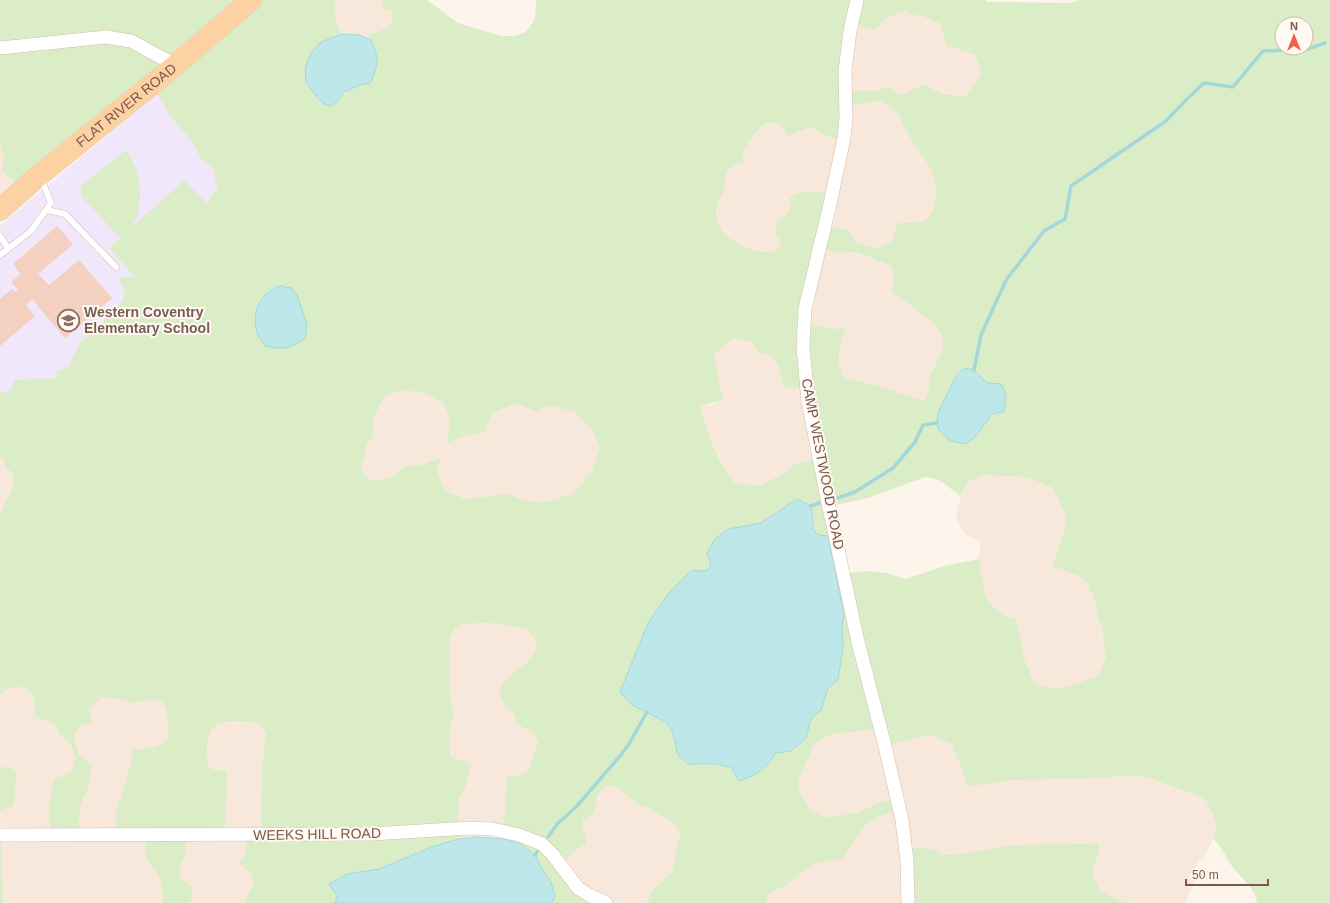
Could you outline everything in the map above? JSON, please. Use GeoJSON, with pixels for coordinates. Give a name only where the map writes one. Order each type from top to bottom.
{"type":"FeatureCollection","features":[{"type":"Feature","properties":{"kind":"main road","name":"FLAT RIVER ROAD"},"geometry":{"type":"LineString","coordinates":[[0,210],[251,0]]}},
{"type":"Feature","properties":{"kind":"street","name":"CAMP WESTWOOD ROAD"},"geometry":{"type":"LineString","coordinates":[[857,0],[850,31],[845,71],[846,118],[844,138],[805,309],[803,347],[808,401],[827,498],[858,642],[873,695],[902,820],[907,861],[908,903]]}},
{"type":"Feature","properties":{"kind":"street"},"geometry":{"type":"LineString","coordinates":[[0,48],[106,37],[131,41],[175,65]]}},
{"type":"Feature","properties":{"kind":"street","name":"WEEKS HILL ROAD"},"geometry":{"type":"LineString","coordinates":[[0,835],[371,834],[470,828],[492,829],[519,834],[542,844],[578,888],[588,895],[606,903]]}},
{"type":"Feature","properties":{"kind":"lane"},"geometry":{"type":"LineString","coordinates":[[0,255],[31,231],[51,203],[40,175]]}},
{"type":"Feature","properties":{"kind":"lane"},"geometry":{"type":"LineString","coordinates":[[46,210],[65,214],[116,267]]}},
{"type":"Feature","properties":{"kind":"lane"},"geometry":{"type":"LineString","coordinates":[[0,236],[8,248]]}},
{"type":"Feature","properties":{"kind":"shaded area"},"geometry":{"type":"Polygon","coordinates":[[[335,0],[382,0],[383,11],[391,9],[393,20],[387,28],[366,36],[342,34],[336,22],[335,0]]]}},
{"type":"Feature","properties":{"kind":"shaded area"},"geometry":{"type":"Polygon","coordinates":[[[905,11],[910,15],[922,16],[939,23],[947,44],[975,55],[981,72],[976,83],[965,96],[942,94],[924,84],[902,95],[897,94],[889,87],[873,91],[847,91],[854,25],[875,30],[886,18],[905,11]]]}},
{"type":"Feature","properties":{"kind":"shaded area","name":"Western Coventry Elementary School"},"geometry":{"type":"Polygon","coordinates":[[[167,85],[239,176],[64,412],[0,416],[0,226],[167,85]]]}},
{"type":"Feature","properties":{"kind":"shaded area"},"geometry":{"type":"Polygon","coordinates":[[[881,101],[898,114],[909,136],[931,169],[936,188],[935,204],[929,218],[922,222],[897,223],[892,241],[878,248],[858,244],[848,230],[825,225],[791,206],[788,213],[778,220],[774,233],[782,244],[773,253],[747,247],[733,241],[719,226],[716,215],[717,206],[723,190],[727,171],[735,165],[743,162],[742,153],[749,141],[762,126],[770,123],[781,126],[789,136],[810,127],[825,136],[847,106],[881,101]]]}},
{"type":"Feature","properties":{"kind":"shaded area"},"geometry":{"type":"Polygon","coordinates":[[[0,146],[22,189],[0,210],[0,146]]]}},
{"type":"Feature","properties":{"kind":"shaded area"},"geometry":{"type":"Polygon","coordinates":[[[819,248],[840,253],[855,252],[889,265],[894,274],[892,293],[909,303],[921,315],[935,325],[943,337],[943,348],[929,378],[930,388],[925,401],[861,381],[843,378],[839,368],[841,338],[847,326],[839,329],[805,324],[819,248]]]}},
{"type":"Feature","properties":{"kind":"shaded area"},"geometry":{"type":"Polygon","coordinates":[[[733,338],[752,342],[759,353],[766,354],[776,361],[784,387],[806,387],[819,458],[795,464],[786,472],[761,485],[735,484],[729,476],[710,439],[700,406],[715,404],[724,400],[718,379],[715,354],[733,338]]]}},
{"type":"Feature","properties":{"kind":"shaded area"},"geometry":{"type":"Polygon","coordinates":[[[401,390],[423,393],[443,402],[450,419],[447,443],[465,436],[484,433],[492,413],[516,403],[550,405],[574,412],[592,429],[600,448],[596,464],[592,472],[572,494],[545,502],[525,501],[508,494],[464,499],[445,490],[437,471],[440,457],[422,465],[404,466],[396,475],[382,480],[371,480],[363,473],[361,463],[365,458],[366,446],[373,436],[374,418],[384,397],[401,390]]]}},
{"type":"Feature","properties":{"kind":"shaded area"},"geometry":{"type":"Polygon","coordinates":[[[0,457],[12,473],[14,484],[0,513],[0,457]]]}},
{"type":"Feature","properties":{"kind":"shaded area"},"geometry":{"type":"Polygon","coordinates":[[[985,474],[1026,477],[1053,488],[1065,513],[1066,526],[1052,566],[1079,576],[1088,583],[1095,602],[1097,616],[1102,628],[1106,657],[1098,676],[1063,688],[1053,689],[1034,682],[1025,661],[1016,619],[999,612],[992,606],[981,583],[979,559],[980,542],[964,533],[956,517],[960,499],[967,482],[985,474]]]}},
{"type":"Feature","properties":{"kind":"shaded area"},"geometry":{"type":"Polygon","coordinates":[[[490,623],[513,626],[527,630],[534,637],[537,649],[529,661],[520,669],[505,704],[513,712],[516,718],[516,724],[532,732],[538,742],[528,771],[519,775],[503,838],[477,837],[458,839],[459,798],[465,788],[449,749],[450,726],[454,716],[450,695],[449,639],[455,628],[463,624],[490,623]]]}},
{"type":"Feature","properties":{"kind":"shaded area"},"geometry":{"type":"Polygon","coordinates":[[[13,687],[22,687],[31,693],[36,704],[34,716],[55,724],[60,736],[69,741],[76,758],[71,772],[79,831],[80,806],[87,791],[74,735],[89,709],[102,697],[114,698],[131,703],[156,699],[162,702],[167,712],[168,736],[165,742],[152,748],[132,750],[131,764],[144,834],[145,856],[161,879],[162,903],[3,903],[0,811],[13,806],[12,769],[0,766],[0,722],[2,721],[0,716],[0,696],[1,693],[13,687]]]}},
{"type":"Feature","properties":{"kind":"shaded area"},"geometry":{"type":"Polygon","coordinates":[[[224,722],[257,723],[261,725],[266,734],[262,766],[261,833],[246,834],[245,856],[254,884],[243,903],[188,903],[192,898],[181,878],[179,868],[186,855],[187,835],[227,771],[216,770],[209,765],[207,759],[209,733],[213,727],[224,722]]]}},
{"type":"Feature","properties":{"kind":"shaded area"},"geometry":{"type":"Polygon","coordinates":[[[880,729],[891,744],[930,735],[952,744],[968,787],[1011,780],[1083,779],[1123,776],[1147,777],[1205,799],[1217,824],[1213,839],[1203,859],[1198,861],[1195,869],[1195,880],[1185,903],[1125,903],[1100,891],[1092,872],[1099,852],[1098,842],[944,855],[931,849],[910,903],[765,903],[770,892],[782,888],[815,863],[842,859],[862,828],[875,818],[900,809],[875,804],[859,812],[828,818],[810,810],[798,786],[799,780],[815,742],[834,734],[880,729]]]}},
{"type":"Feature","properties":{"kind":"shaded area"},"geometry":{"type":"Polygon","coordinates":[[[606,786],[613,786],[621,790],[639,805],[647,807],[674,823],[680,833],[676,848],[674,869],[652,891],[647,903],[587,903],[589,896],[561,863],[578,850],[583,820],[594,813],[597,796],[606,786]]]}},
{"type":"Feature","properties":{"kind":"green space"},"geometry":{"type":"Polygon","coordinates":[[[0,0],[335,0],[336,22],[342,34],[321,42],[336,103],[346,91],[359,85],[370,83],[371,40],[366,36],[387,28],[393,20],[391,9],[383,11],[382,0],[427,0],[458,23],[501,36],[516,36],[526,32],[535,19],[536,0],[985,0],[987,2],[1071,3],[1078,0],[1330,0],[1330,903],[1257,903],[1253,891],[1231,865],[1221,848],[1213,839],[1217,824],[1205,799],[1147,777],[1123,776],[1083,779],[1011,780],[968,787],[952,744],[930,735],[891,744],[880,729],[834,734],[815,742],[799,780],[799,790],[810,810],[828,818],[859,812],[875,804],[892,800],[900,809],[875,818],[862,828],[842,859],[815,863],[782,888],[770,892],[765,903],[647,903],[652,891],[674,869],[676,848],[680,833],[674,823],[647,807],[639,805],[621,790],[613,786],[606,786],[597,796],[594,813],[583,820],[582,830],[586,835],[586,843],[561,863],[589,896],[587,903],[552,903],[555,896],[535,855],[521,844],[503,838],[507,777],[519,775],[528,771],[538,742],[532,732],[516,724],[514,715],[501,698],[500,688],[506,679],[529,661],[537,649],[534,637],[527,630],[513,626],[489,623],[463,624],[455,628],[449,639],[450,695],[454,716],[450,726],[449,749],[451,756],[471,765],[465,788],[459,798],[458,839],[432,847],[379,869],[347,874],[329,884],[337,896],[335,903],[243,903],[254,884],[251,872],[238,863],[245,856],[246,834],[261,833],[262,766],[266,734],[261,725],[257,723],[229,722],[218,724],[214,727],[210,734],[207,758],[211,768],[215,770],[227,771],[225,831],[187,835],[186,855],[179,868],[181,878],[192,886],[192,898],[188,903],[162,903],[161,879],[145,856],[144,834],[117,832],[116,812],[131,764],[132,750],[152,748],[165,742],[168,736],[167,712],[162,702],[155,699],[131,703],[114,698],[102,697],[89,709],[92,723],[79,726],[74,735],[79,756],[92,764],[87,791],[80,806],[79,831],[50,833],[49,807],[54,779],[71,772],[76,758],[69,741],[60,736],[55,724],[34,716],[35,707],[33,696],[28,690],[19,687],[10,688],[2,692],[0,696],[0,513],[14,484],[12,473],[0,457],[0,392],[5,393],[12,388],[15,380],[58,378],[56,372],[69,366],[80,343],[101,324],[123,300],[125,292],[119,277],[135,277],[109,248],[120,238],[81,196],[82,185],[126,150],[135,165],[140,192],[140,201],[136,220],[132,227],[185,180],[206,203],[218,188],[215,180],[214,169],[201,159],[194,144],[168,113],[164,103],[150,86],[22,189],[2,170],[4,157],[0,146],[0,0]],[[905,11],[886,18],[875,30],[854,25],[847,91],[873,91],[889,87],[897,94],[902,95],[924,84],[942,94],[965,96],[976,83],[981,72],[975,55],[947,45],[939,23],[922,16],[910,15],[905,11]],[[881,101],[847,106],[843,140],[825,136],[810,127],[788,136],[781,126],[772,123],[765,124],[753,135],[742,153],[744,162],[730,168],[726,174],[723,191],[718,204],[716,213],[717,220],[719,226],[728,236],[746,247],[773,253],[782,244],[774,233],[778,220],[788,213],[791,206],[790,197],[795,194],[805,192],[821,192],[831,195],[825,225],[848,230],[858,244],[878,248],[892,241],[897,223],[922,222],[929,218],[935,204],[936,188],[931,169],[909,136],[898,114],[881,101]],[[819,248],[805,324],[839,329],[847,325],[839,352],[843,378],[861,381],[925,401],[930,388],[929,378],[943,348],[943,337],[930,320],[921,315],[909,303],[892,293],[894,274],[889,265],[856,252],[840,253],[819,248]],[[273,288],[264,297],[259,305],[256,326],[287,348],[305,339],[273,288]],[[733,338],[715,354],[718,379],[724,400],[700,406],[706,427],[718,457],[735,484],[761,485],[786,472],[795,464],[819,458],[806,388],[784,387],[777,364],[771,356],[759,353],[752,342],[733,338]],[[974,370],[976,436],[992,413],[987,383],[974,370]],[[401,390],[384,397],[374,418],[373,436],[366,446],[365,458],[361,463],[363,473],[371,480],[382,480],[396,475],[404,466],[422,465],[441,457],[437,471],[445,490],[464,499],[508,494],[525,501],[545,502],[572,494],[592,472],[600,448],[592,429],[574,412],[550,405],[536,411],[516,403],[492,413],[484,433],[465,436],[447,443],[450,419],[443,402],[423,393],[401,390]],[[985,475],[967,482],[961,496],[945,484],[932,478],[925,477],[868,498],[831,506],[828,536],[818,535],[813,529],[813,519],[797,499],[761,523],[729,529],[707,553],[711,564],[710,569],[704,571],[692,570],[669,593],[648,623],[620,692],[632,705],[664,721],[672,730],[674,742],[688,764],[765,768],[776,753],[791,751],[806,738],[811,718],[821,710],[828,688],[838,680],[843,648],[842,626],[844,615],[836,575],[866,571],[886,573],[906,579],[944,566],[979,559],[984,587],[989,601],[1000,612],[1016,619],[1025,661],[1034,682],[1053,689],[1063,688],[1098,676],[1106,657],[1102,628],[1097,616],[1095,602],[1088,583],[1079,576],[1052,566],[1066,526],[1065,513],[1053,488],[1026,477],[985,475]]]}},
{"type":"Feature","properties":{"kind":"green space"},"geometry":{"type":"Polygon","coordinates":[[[0,766],[12,769],[17,773],[13,806],[0,811],[0,766]]]}},
{"type":"Feature","properties":{"kind":"green space"},"geometry":{"type":"Polygon","coordinates":[[[0,835],[1,836],[3,903],[0,903],[0,835]]]}},
{"type":"Feature","properties":{"kind":"green space"},"geometry":{"type":"Polygon","coordinates":[[[1099,842],[1099,852],[1092,872],[1100,891],[1125,903],[910,903],[912,848],[931,849],[944,855],[967,853],[1011,845],[1082,844],[1099,842]]]}},
{"type":"Feature","properties":{"kind":"water"},"geometry":{"type":"Polygon","coordinates":[[[342,34],[360,35],[371,40],[377,57],[377,62],[375,72],[370,83],[360,85],[344,92],[336,103],[330,106],[323,103],[306,83],[305,68],[311,53],[321,42],[342,34]]]}},
{"type":"Feature","properties":{"kind":"water"},"geometry":{"type":"Polygon","coordinates":[[[280,286],[291,288],[297,295],[307,324],[305,339],[286,348],[265,346],[258,335],[255,320],[258,306],[262,299],[273,289],[280,286]]]}},
{"type":"Feature","properties":{"kind":"water"},"geometry":{"type":"Polygon","coordinates":[[[965,368],[974,370],[987,383],[1001,384],[1006,398],[1003,412],[992,414],[976,436],[966,444],[950,441],[939,430],[937,423],[938,413],[956,376],[965,368]]]}},
{"type":"Feature","properties":{"kind":"water"},"geometry":{"type":"Polygon","coordinates":[[[797,499],[811,506],[813,529],[818,535],[828,536],[844,615],[842,626],[843,648],[838,680],[828,688],[821,710],[811,718],[806,738],[791,751],[776,753],[761,771],[739,781],[731,767],[716,764],[688,764],[678,755],[672,730],[664,721],[632,705],[620,692],[648,623],[669,593],[692,570],[704,571],[709,569],[711,564],[707,553],[714,540],[728,529],[761,523],[797,499]]]}},
{"type":"Feature","properties":{"kind":"water"},"geometry":{"type":"Polygon","coordinates":[[[477,837],[504,839],[521,844],[535,855],[551,882],[555,896],[552,903],[335,903],[337,896],[329,884],[347,874],[379,869],[432,847],[458,839],[477,837]]]}},
{"type":"Feature","properties":{"kind":"building"},"geometry":{"type":"Polygon","coordinates":[[[57,226],[73,244],[38,274],[49,285],[79,260],[112,298],[65,338],[32,299],[26,305],[35,316],[0,346],[0,299],[12,289],[15,292],[18,290],[11,282],[21,274],[13,264],[57,226]]]}},
{"type":"Feature","properties":{"kind":"waterway"},"geometry":{"type":"LineString","coordinates":[[974,370],[981,335],[1006,280],[1044,231],[1065,219],[1071,186],[1166,121],[1204,83],[1233,87],[1263,51],[1308,49],[1325,43]]}},
{"type":"Feature","properties":{"kind":"waterway"},"geometry":{"type":"LineString","coordinates":[[837,498],[855,492],[893,468],[915,442],[923,425],[937,423]]}},
{"type":"Feature","properties":{"kind":"waterway"},"geometry":{"type":"LineString","coordinates":[[811,506],[819,503]]}},
{"type":"Feature","properties":{"kind":"waterway"},"geometry":{"type":"LineString","coordinates":[[548,837],[558,823],[576,807],[620,756],[629,744],[647,712]]}},
{"type":"Feature","properties":{"kind":"place","name":"Western Coventry Elementary School"},"geometry":{"type":"Point","coordinates":[69,320]}}]}
